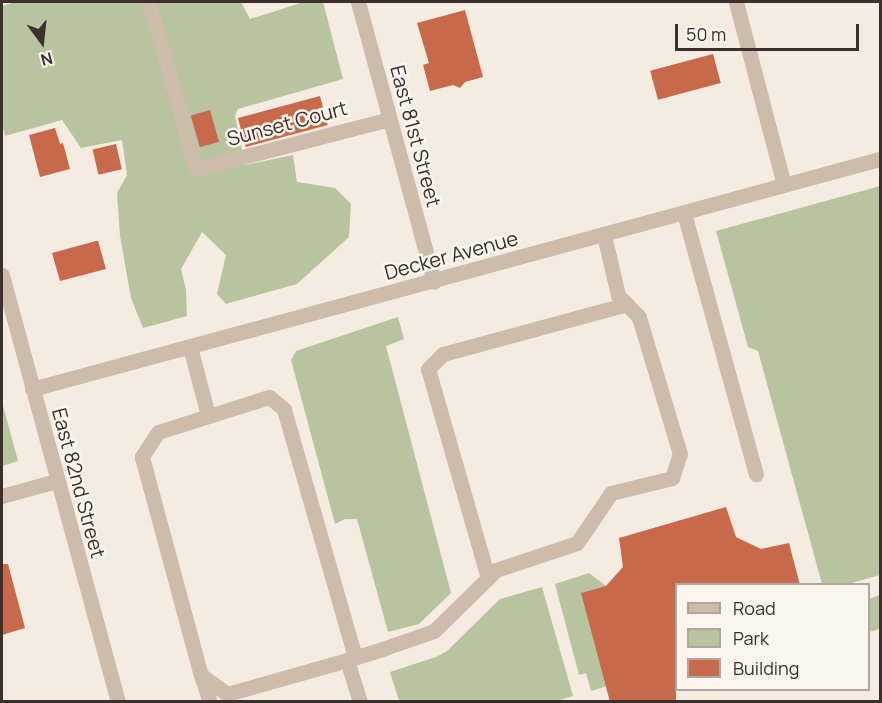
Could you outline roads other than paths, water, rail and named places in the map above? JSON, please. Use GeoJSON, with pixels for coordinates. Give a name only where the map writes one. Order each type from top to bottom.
{"type":"FeatureCollection","features":[{"type":"Feature","properties":{"kind":"street","name":"Sunset Court"},"geometry":{"type":"LineString","coordinates":[[149,2],[196,169],[388,119]]}},
{"type":"Feature","properties":{"kind":"street","name":"East 81st Street"},"geometry":{"type":"LineString","coordinates":[[357,2],[434,282]]}},
{"type":"Feature","properties":{"kind":"street"},"geometry":{"type":"LineString","coordinates":[[736,2],[784,185]]}},
{"type":"Feature","properties":{"kind":"street","name":"Decker Avenue"},"geometry":{"type":"LineString","coordinates":[[32,389],[434,282],[880,159]]}},
{"type":"Feature","properties":{"kind":"street"},"geometry":{"type":"LineString","coordinates":[[684,213],[756,474]]}},
{"type":"Feature","properties":{"kind":"street"},"geometry":{"type":"LineString","coordinates":[[201,675],[227,694],[434,631],[496,570],[578,543],[611,493],[672,478],[680,454],[639,317],[618,295],[604,235]]}},
{"type":"Feature","properties":{"kind":"street","name":"East 82nd Street"},"geometry":{"type":"LineString","coordinates":[[2,275],[56,481],[118,702]]}},
{"type":"Feature","properties":{"kind":"street"},"geometry":{"type":"LineString","coordinates":[[488,578],[428,369],[442,354],[627,304]]}},
{"type":"Feature","properties":{"kind":"street"},"geometry":{"type":"LineString","coordinates":[[190,347],[208,416]]}},
{"type":"Feature","properties":{"kind":"street"},"geometry":{"type":"LineString","coordinates":[[210,702],[142,457],[158,432],[269,397],[284,409],[351,658],[360,702]]}},
{"type":"Feature","properties":{"kind":"street"},"geometry":{"type":"LineString","coordinates":[[2,496],[56,481]]}}]}
